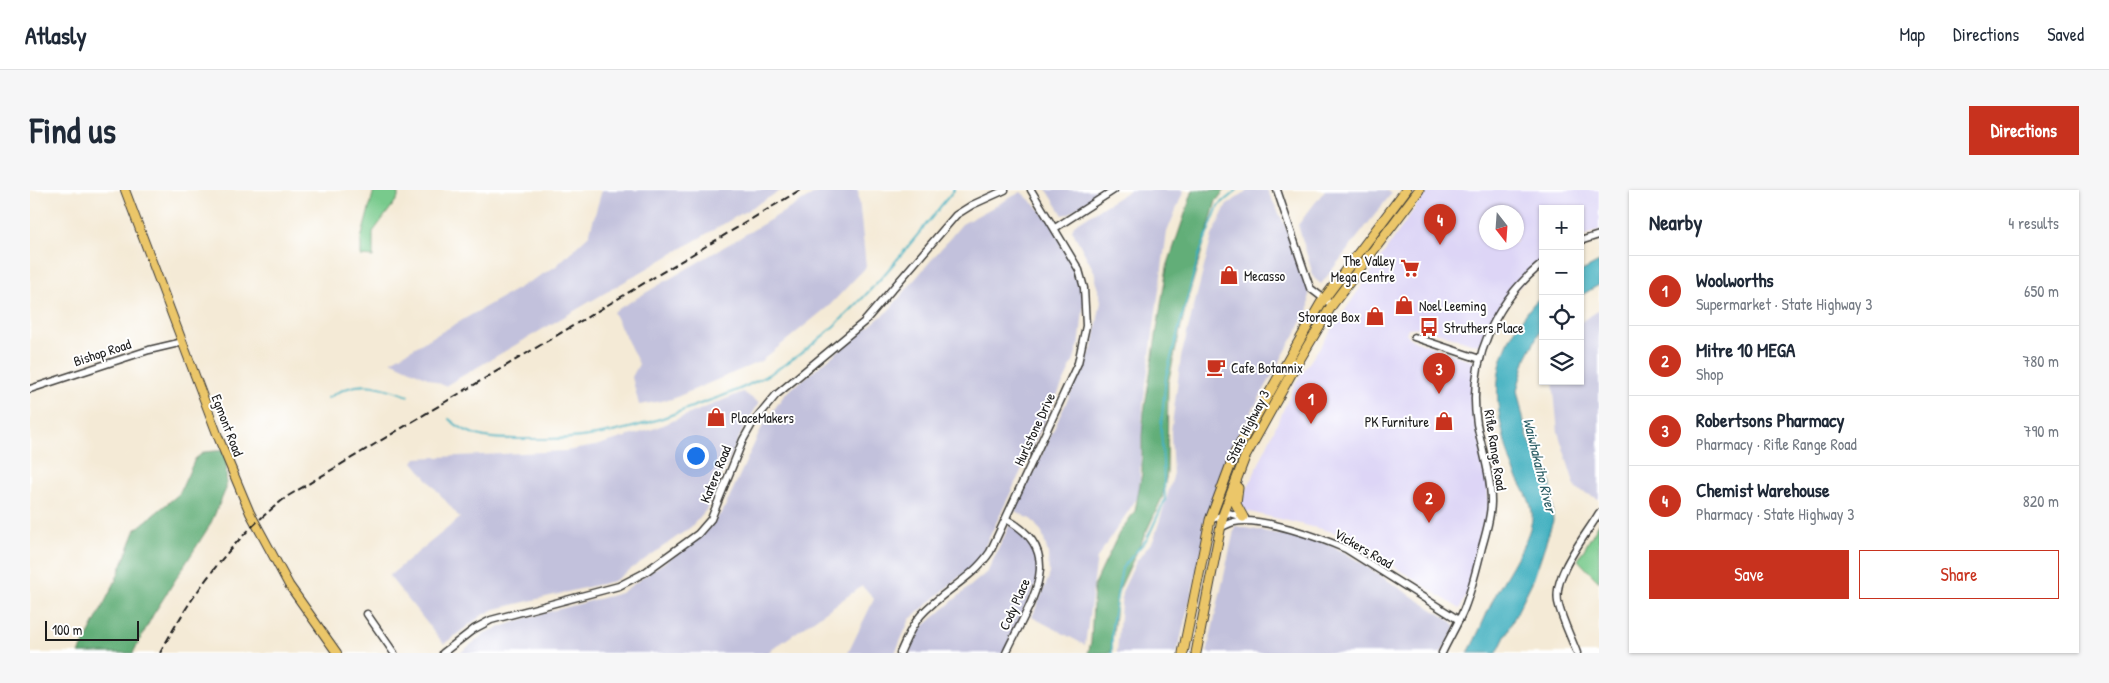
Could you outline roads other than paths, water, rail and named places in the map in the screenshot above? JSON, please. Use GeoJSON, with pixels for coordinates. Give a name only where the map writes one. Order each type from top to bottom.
{"type":"FeatureCollection","features":[{"type":"Feature","properties":{"kind":"highway","name":"State Highway 3"},"geometry":{"type":"LineString","coordinates":[[1183,653],[1210,520],[1235,453],[1294,347],[1324,299],[1406,190]]}},
{"type":"Feature","properties":{"kind":"highway"},"geometry":{"type":"LineString","coordinates":[[1406,190],[1417,193]]}},
{"type":"Feature","properties":{"kind":"highway","name":"State Highway 3"},"geometry":{"type":"LineString","coordinates":[[1196,653],[1223,514],[1250,447],[1332,305],[1417,193]]}},
{"type":"Feature","properties":{"kind":"highway"},"geometry":{"type":"LineString","coordinates":[[1246,519],[1237,508],[1235,498],[1247,466],[1250,447]]}},
{"type":"Feature","properties":{"kind":"main road","name":"Egmont Road"},"geometry":{"type":"LineString","coordinates":[[125,190],[250,513],[289,585],[337,653]]}},
{"type":"Feature","properties":{"kind":"street","name":"Katere Road"},"geometry":{"type":"LineString","coordinates":[[443,653],[474,629],[491,620],[619,586],[644,572],[698,534],[711,519],[743,440],[763,409],[776,395],[864,322],[956,215],[1004,190]]}},
{"type":"Feature","properties":{"kind":"street","name":"Hurlstone Drive"},"geometry":{"type":"LineString","coordinates":[[900,653],[922,615],[983,563],[1006,519],[1070,380],[1084,344],[1087,307],[1084,288],[1071,255],[1031,190]]}},
{"type":"Feature","properties":{"kind":"street"},"geometry":{"type":"LineString","coordinates":[[1055,228],[1114,190]]}},
{"type":"Feature","properties":{"kind":"street"},"geometry":{"type":"LineString","coordinates":[[1277,190],[1310,288],[1332,305]]}},
{"type":"Feature","properties":{"kind":"street"},"geometry":{"type":"LineString","coordinates":[[1584,240],[1599,235]]}},
{"type":"Feature","properties":{"kind":"street","name":"Rifle Range Road"},"geometry":{"type":"LineString","coordinates":[[1442,653],[1469,596],[1491,503],[1476,409],[1476,379],[1484,343],[1505,302],[1521,282],[1539,266]]}},
{"type":"Feature","properties":{"kind":"street"},"geometry":{"type":"LineString","coordinates":[[1414,337],[1480,359]]}},
{"type":"Feature","properties":{"kind":"street","name":"Bishop Road"},"geometry":{"type":"LineString","coordinates":[[30,389],[149,350],[183,342]]}},
{"type":"Feature","properties":{"kind":"street"},"geometry":{"type":"LineString","coordinates":[[1577,653],[1560,611],[1557,593],[1566,567],[1599,513]]}},
{"type":"Feature","properties":{"kind":"street"},"geometry":{"type":"LineString","coordinates":[[1210,520],[1223,514]]}},
{"type":"Feature","properties":{"kind":"street","name":"Vickers Road"},"geometry":{"type":"LineString","coordinates":[[1223,514],[1316,537],[1346,550],[1459,620]]}},
{"type":"Feature","properties":{"kind":"street","name":"Cody Place"},"geometry":{"type":"LineString","coordinates":[[1006,519],[1027,532],[1034,541],[1040,555],[1041,571],[1036,588],[1006,653]]}},
{"type":"Feature","properties":{"kind":"street","name":"Vickers Road"},"geometry":{"type":"LineString","coordinates":[[1220,528],[1246,519]]}},
{"type":"Feature","properties":{"kind":"street"},"geometry":{"type":"LineString","coordinates":[[367,614],[394,653]]}},
{"type":"Feature","properties":{"kind":"water"},"geometry":{"type":"Polygon","coordinates":[[[1599,262],[1599,285],[1584,294],[1584,270],[1599,262]]]}},
{"type":"Feature","properties":{"kind":"water","name":"Waiwhakaiho River"},"geometry":{"type":"Polygon","coordinates":[[[1539,299],[1539,333],[1526,358],[1517,390],[1527,436],[1551,484],[1553,521],[1534,578],[1497,653],[1468,653],[1494,598],[1524,544],[1532,521],[1531,506],[1513,469],[1505,444],[1498,406],[1498,389],[1499,371],[1511,336],[1539,299]]]}},
{"type":"Feature","properties":{"kind":"waterway"},"geometry":{"type":"LineString","coordinates":[[449,419],[470,433],[492,438],[559,439],[578,437],[614,432],[650,422],[744,387],[776,370],[806,350],[834,326],[885,274],[954,190]]}},
{"type":"Feature","properties":{"kind":"waterway"},"geometry":{"type":"LineString","coordinates":[[1112,653],[1112,625],[1122,568],[1147,539],[1165,500],[1161,427],[1166,376],[1199,255],[1218,206],[1237,190]]}},
{"type":"Feature","properties":{"kind":"waterway"},"geometry":{"type":"LineString","coordinates":[[328,398],[348,388],[367,385],[408,396]]}},
{"type":"Feature","properties":{"kind":"railway"},"geometry":{"type":"LineString","coordinates":[[160,653],[186,609],[215,567],[249,530],[288,496],[800,190]]}},
{"type":"Feature","properties":{"kind":"place","name":"Chemist Warehouse"},"geometry":{"type":"Point","coordinates":[1440,245]}},
{"type":"Feature","properties":{"kind":"place","name":"The Valley Mega Centre"},"geometry":{"type":"Point","coordinates":[1410,268]}},
{"type":"Feature","properties":{"kind":"place","name":"Mecasso"},"geometry":{"type":"Point","coordinates":[1229,275]}},
{"type":"Feature","properties":{"kind":"place","name":"Noel Leeming"},"geometry":{"type":"Point","coordinates":[1404,305]}},
{"type":"Feature","properties":{"kind":"place","name":"Storage Box"},"geometry":{"type":"Point","coordinates":[1375,316]}},
{"type":"Feature","properties":{"kind":"place","name":"Struthers Place"},"geometry":{"type":"Point","coordinates":[1429,327]}},
{"type":"Feature","properties":{"kind":"place","name":"Cafe Botannix"},"geometry":{"type":"Point","coordinates":[1216,367]}},
{"type":"Feature","properties":{"kind":"place","name":"Robertsons Pharmacy"},"geometry":{"type":"Point","coordinates":[1439,394]}},
{"type":"Feature","properties":{"kind":"place","name":"PlaceMakers"},"geometry":{"type":"Point","coordinates":[716,417]}},
{"type":"Feature","properties":{"kind":"place","name":"PK Furniture"},"geometry":{"type":"Point","coordinates":[1444,421]}},
{"type":"Feature","properties":{"kind":"place","name":"Woolworths"},"geometry":{"type":"Point","coordinates":[1311,424]}},
{"type":"Feature","properties":{"kind":"place","name":"Mitre 10 MEGA"},"geometry":{"type":"Point","coordinates":[1429,523]}}]}
